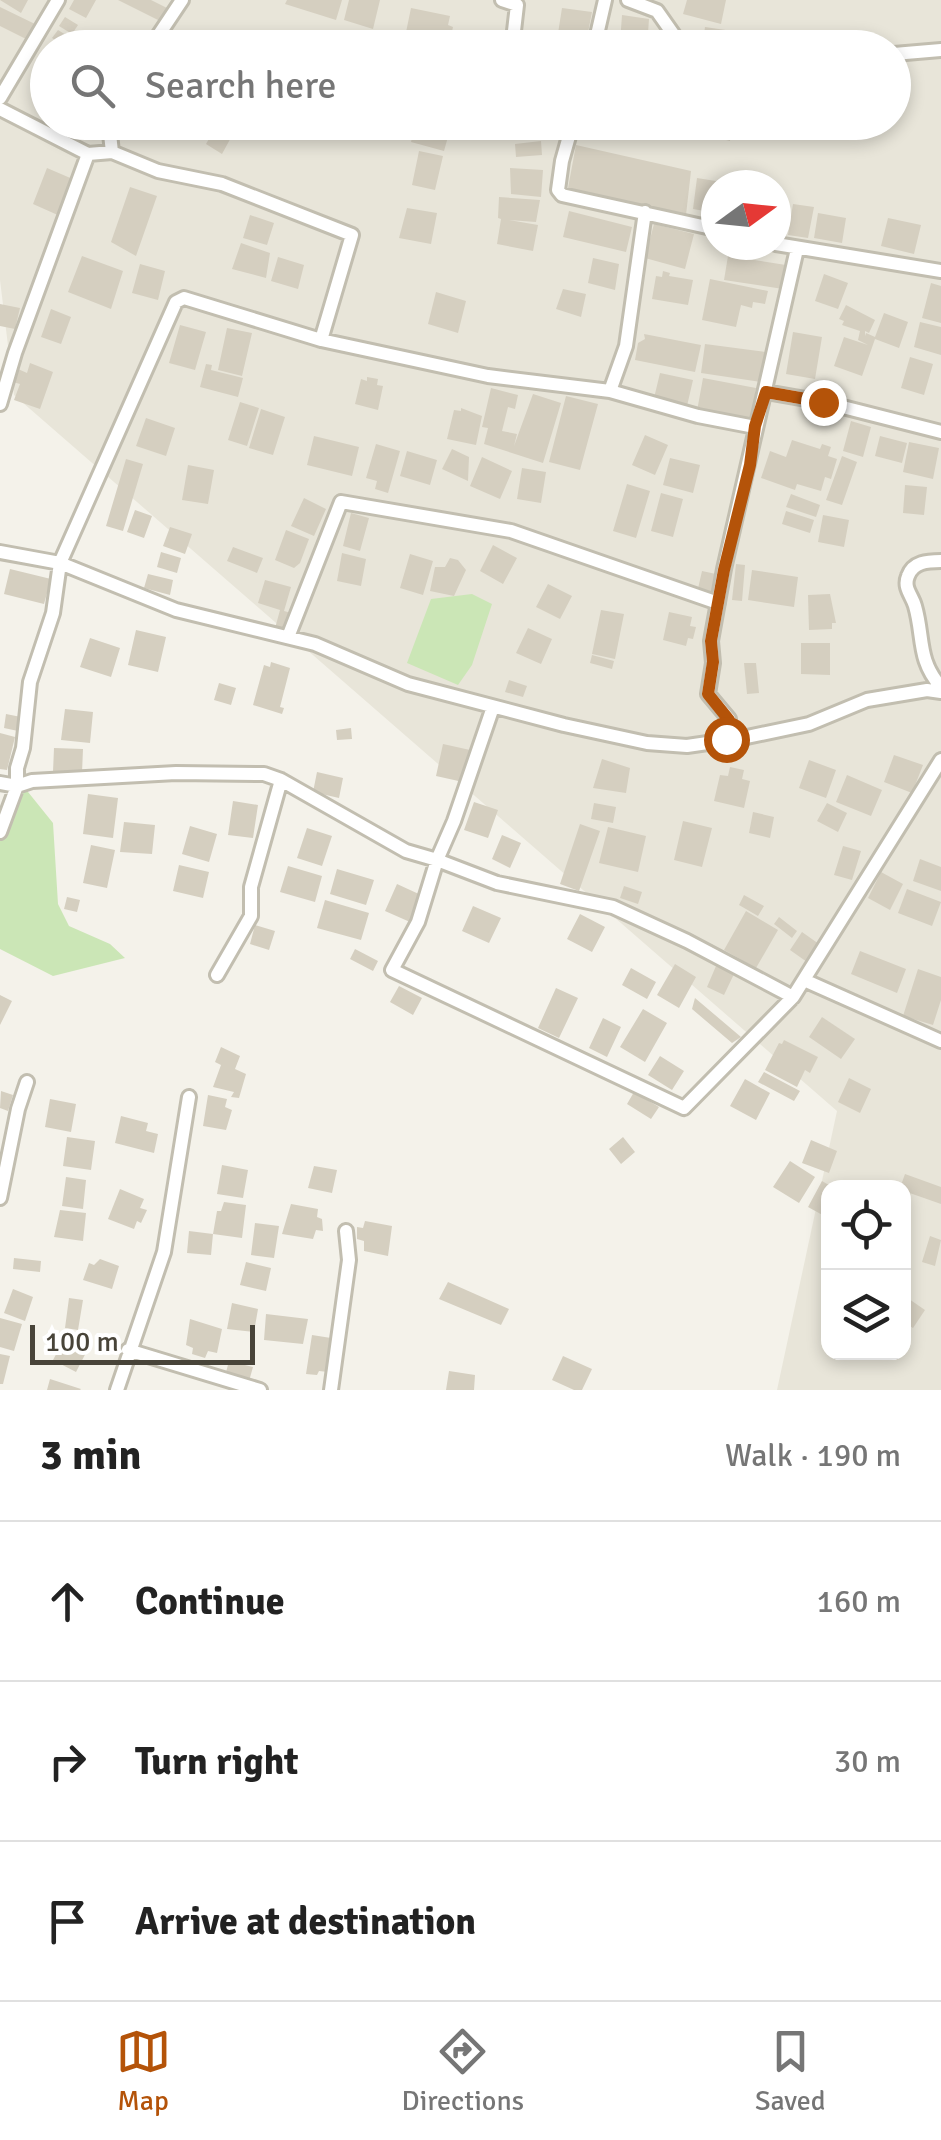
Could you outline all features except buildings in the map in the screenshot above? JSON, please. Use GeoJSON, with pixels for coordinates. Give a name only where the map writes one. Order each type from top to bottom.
{"type":"FeatureCollection","features":[{"type":"Feature","properties":{"kind":"street"},"geometry":{"type":"LineString","coordinates":[[40,30],[58,0]]}},
{"type":"Feature","properties":{"kind":"street"},"geometry":{"type":"LineString","coordinates":[[162,30],[182,0]]}},
{"type":"Feature","properties":{"kind":"street"},"geometry":{"type":"LineString","coordinates":[[502,0],[517,5],[514,30]]}},
{"type":"Feature","properties":{"kind":"street"},"geometry":{"type":"LineString","coordinates":[[598,30],[606,0]]}},
{"type":"Feature","properties":{"kind":"street"},"geometry":{"type":"LineString","coordinates":[[628,0],[657,11],[671,30]]}},
{"type":"Feature","properties":{"kind":"street"},"geometry":{"type":"LineString","coordinates":[[0,98],[30,47]]}},
{"type":"Feature","properties":{"kind":"street"},"geometry":{"type":"LineString","coordinates":[[911,53],[941,50]]}},
{"type":"Feature","properties":{"kind":"street"},"geometry":{"type":"LineString","coordinates":[[0,109],[30,124]]}},
{"type":"Feature","properties":{"kind":"street"},"geometry":{"type":"LineString","coordinates":[[61,140],[88,154],[112,152],[158,170],[222,184],[352,234],[320,340]]}},
{"type":"Feature","properties":{"kind":"street"},"geometry":{"type":"LineString","coordinates":[[111,140],[112,152]]}},
{"type":"Feature","properties":{"kind":"street"},"geometry":{"type":"LineString","coordinates":[[568,140],[560,194],[701,225]]}},
{"type":"Feature","properties":{"kind":"street"},"geometry":{"type":"LineString","coordinates":[[0,404],[15,352],[88,154]]}},
{"type":"Feature","properties":{"kind":"street"},"geometry":{"type":"LineString","coordinates":[[610,391],[626,346],[645,212]]}},
{"type":"Feature","properties":{"kind":"street"},"geometry":{"type":"LineString","coordinates":[[791,247],[941,270]]}},
{"type":"Feature","properties":{"kind":"street"},"geometry":{"type":"LineString","coordinates":[[726,739],[729,720],[708,694],[713,662],[711,641],[797,248]]}},
{"type":"Feature","properties":{"kind":"street"},"geometry":{"type":"LineString","coordinates":[[0,832],[18,786],[17,768],[30,682],[53,613],[60,563],[163,326],[180,298],[320,340],[488,376],[610,391],[698,416],[755,426]]}},
{"type":"Feature","properties":{"kind":"street"},"geometry":{"type":"LineString","coordinates":[[766,392],[941,432]]}},
{"type":"Feature","properties":{"kind":"street"},"geometry":{"type":"LineString","coordinates":[[288,637],[341,502],[511,531],[718,603]]}},
{"type":"Feature","properties":{"kind":"street"},"geometry":{"type":"LineString","coordinates":[[0,552],[60,563],[176,610],[316,644],[408,684],[647,742],[687,746],[810,724],[837,710],[883,696],[941,690],[920,650],[915,605],[906,585],[909,573],[918,564],[941,561]]}},
{"type":"Feature","properties":{"kind":"street"},"geometry":{"type":"LineString","coordinates":[[493,707],[418,922],[392,970],[684,1108],[793,998],[941,760]]}},
{"type":"Feature","properties":{"kind":"street"},"geometry":{"type":"LineString","coordinates":[[0,783],[18,786],[32,780],[176,773],[264,774],[406,851],[497,883],[614,908],[687,941],[793,998]]}},
{"type":"Feature","properties":{"kind":"street"},"geometry":{"type":"LineString","coordinates":[[217,975],[251,916],[251,886],[281,780]]}},
{"type":"Feature","properties":{"kind":"street"},"geometry":{"type":"LineString","coordinates":[[804,980],[941,1041]]}},
{"type":"Feature","properties":{"kind":"street"},"geometry":{"type":"LineString","coordinates":[[0,1198],[18,1109],[28,1082]]}},
{"type":"Feature","properties":{"kind":"street"},"geometry":{"type":"LineString","coordinates":[[117,1390],[164,1252],[190,1098]]}},
{"type":"Feature","properties":{"kind":"street"},"geometry":{"type":"LineString","coordinates":[[331,1390],[347,1280],[346,1231]]}},
{"type":"Feature","properties":{"kind":"street"},"geometry":{"type":"LineString","coordinates":[[128,1350],[260,1390]]}},
{"type":"Feature","properties":{"kind":"shaded area"},"geometry":{"type":"Polygon","coordinates":[[[0,0],[941,0],[941,1390],[777,1390],[821,1185],[821,1360],[911,1360],[911,1180],[822,1180],[837,1111],[14,395],[0,280],[0,0]]]}},
{"type":"Feature","properties":{"kind":"green space"},"geometry":{"type":"Polygon","coordinates":[[[472,594],[492,604],[472,665],[458,685],[407,663],[431,599],[472,594]]]}},
{"type":"Feature","properties":{"kind":"green space"},"geometry":{"type":"Polygon","coordinates":[[[24,787],[53,823],[58,904],[69,926],[110,944],[125,958],[53,976],[0,949],[0,838],[24,787]]]}},
{"type":"Feature","properties":{"kind":"route"},"geometry":{"type":"LineString","coordinates":[[726,739],[729,720],[708,694],[713,662],[711,641],[755,426],[766,392],[823,402]]}}]}
